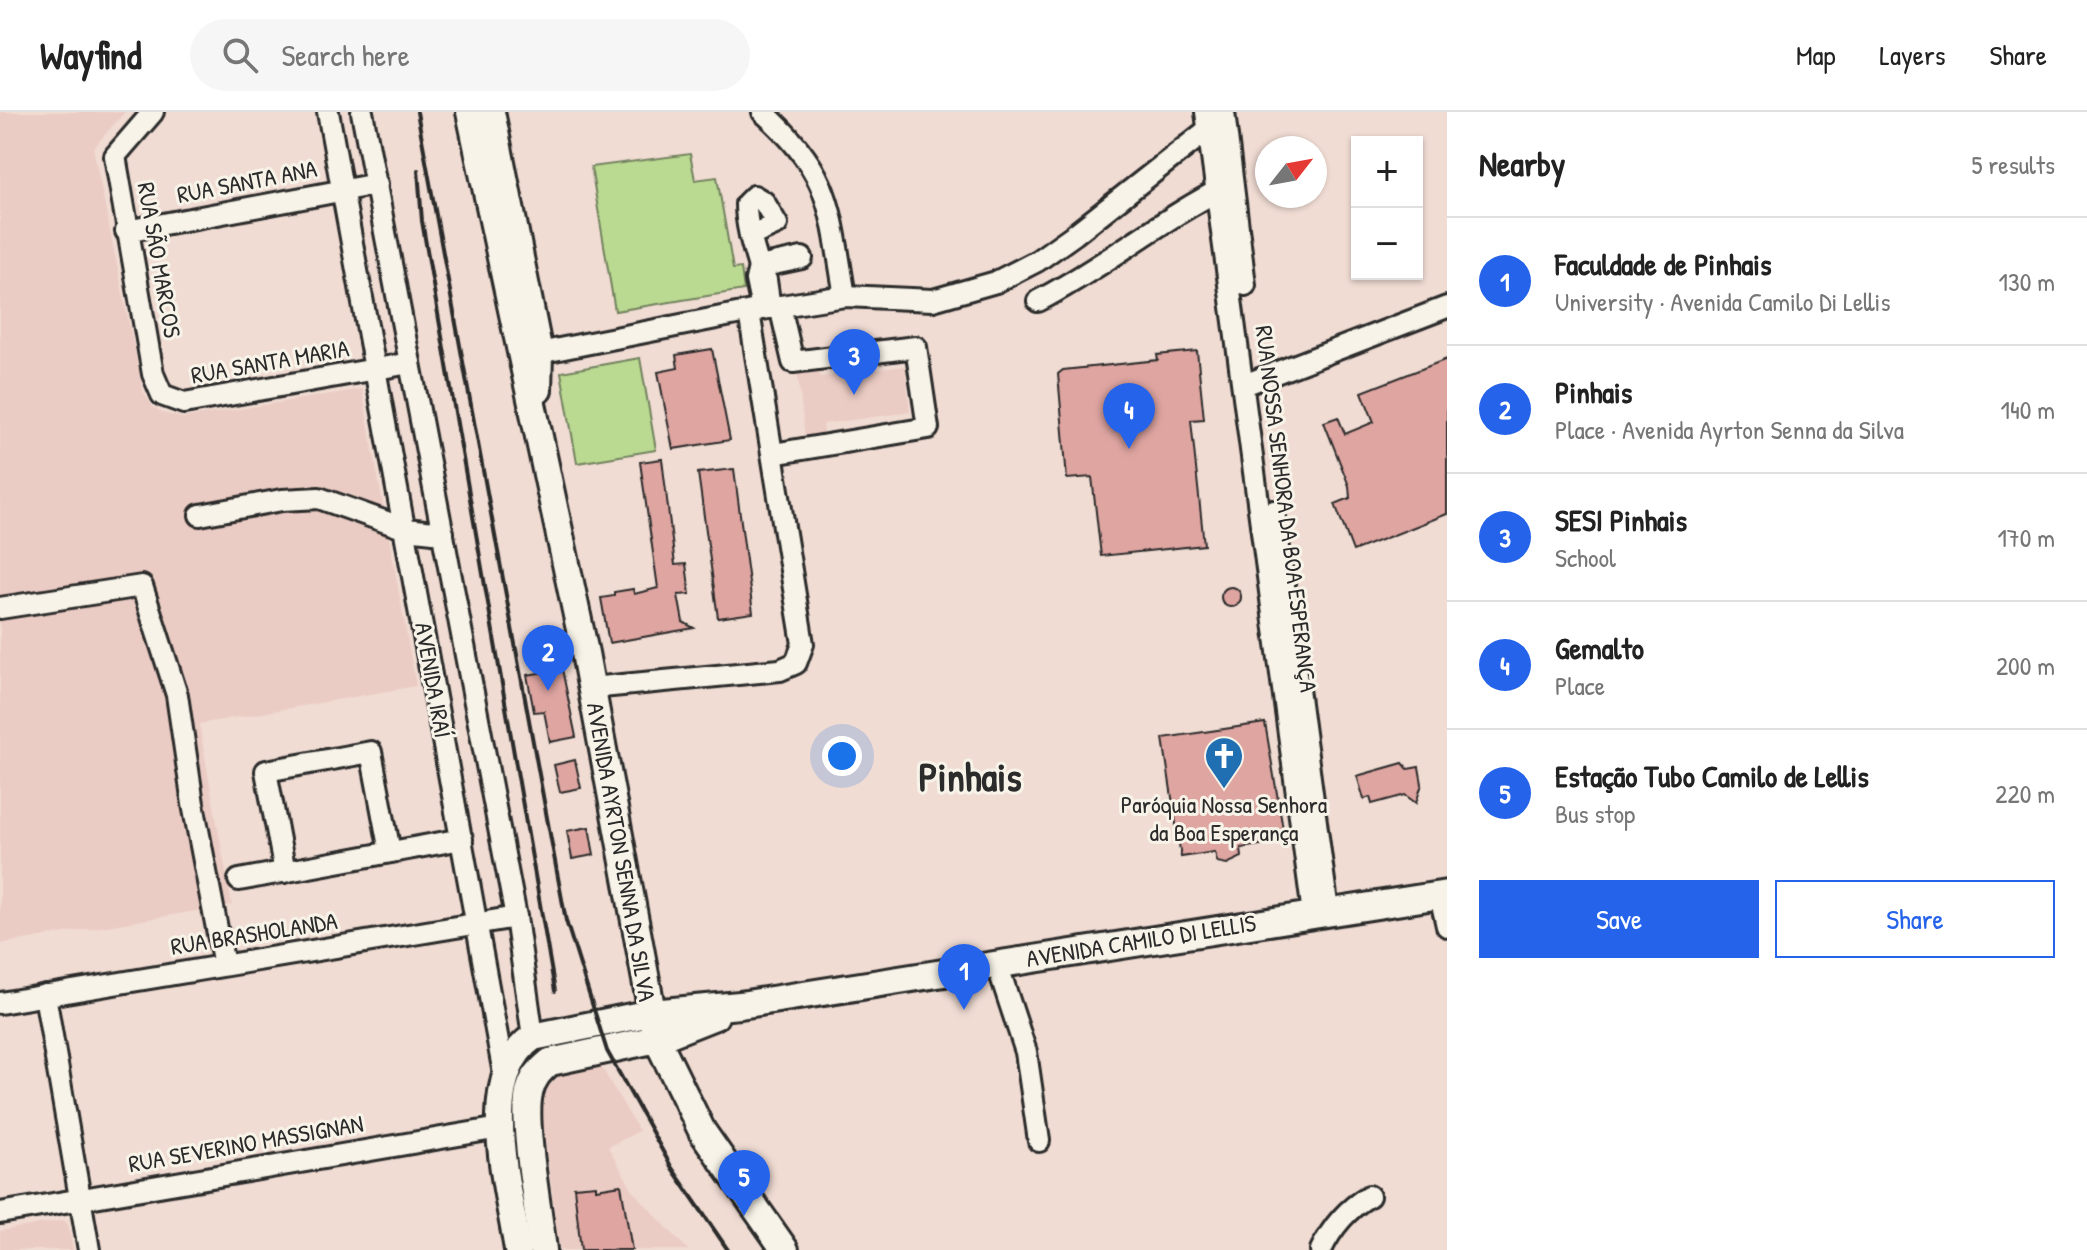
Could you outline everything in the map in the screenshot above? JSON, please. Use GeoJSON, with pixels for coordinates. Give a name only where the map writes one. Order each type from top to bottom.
{"type":"FeatureCollection","features":[{"type":"Feature","properties":{"kind":"main road","name":"AVENIDA AYRTON SENNA DA SILVA"},"geometry":{"type":"LineString","coordinates":[[470,112],[521,356],[538,422],[657,1039],[702,1131],[785,1250]]}},
{"type":"Feature","properties":{"kind":"main road","name":"AVENIDA AYRTON SENNA DA SILVA"},"geometry":{"type":"LineString","coordinates":[[491,112],[539,353],[538,422]]}},
{"type":"Feature","properties":{"kind":"main road","name":"AVENIDA CAMILO DI LELLIS"},"geometry":{"type":"LineString","coordinates":[[533,1037],[651,1013],[740,1005],[1443,895]]}},
{"type":"Feature","properties":{"kind":"main road","name":"AVENIDA CAMILO DI LELLIS"},"geometry":{"type":"LineString","coordinates":[[543,1250],[527,1109],[532,1082],[550,1062],[657,1039],[740,1005]]}},
{"type":"Feature","properties":{"kind":"main road"},"geometry":{"type":"LineString","coordinates":[[504,1074],[520,1046],[533,1037]]}},
{"type":"Feature","properties":{"kind":"main road","name":"AVENIDA IRAÍ"},"geometry":{"type":"LineString","coordinates":[[504,1074],[500,1128],[518,1250]]}},
{"type":"Feature","properties":{"kind":"street","name":"RUA SÃO MARCOS"},"geometry":{"type":"LineString","coordinates":[[153,112],[115,156],[153,374]]}},
{"type":"Feature","properties":{"kind":"street","name":"AVENIDA IRAÍ"},"geometry":{"type":"LineString","coordinates":[[328,112],[504,1074]]}},
{"type":"Feature","properties":{"kind":"street","name":"AVENIDA IRAÍ"},"geometry":{"type":"LineString","coordinates":[[362,112],[516,917],[533,1037]]}},
{"type":"Feature","properties":{"kind":"street"},"geometry":{"type":"LineString","coordinates":[[763,112],[808,158],[827,194],[845,296]]}},
{"type":"Feature","properties":{"kind":"street"},"geometry":{"type":"LineString","coordinates":[[539,353],[845,296],[933,300],[996,282],[1049,252],[1219,117]]}},
{"type":"Feature","properties":{"kind":"street","name":"RUA NOSSA SENHORA DA BOA ESPERANÇA"},"geometry":{"type":"LineString","coordinates":[[1219,117],[1225,187],[1320,912]]}},
{"type":"Feature","properties":{"kind":"street","name":"RUA SANTA ANA"},"geometry":{"type":"LineString","coordinates":[[126,231],[377,184]]}},
{"type":"Feature","properties":{"kind":"street"},"geometry":{"type":"LineString","coordinates":[[1038,301],[1084,278],[1139,238],[1225,187]]}},
{"type":"Feature","properties":{"kind":"street"},"geometry":{"type":"LineString","coordinates":[[750,236],[759,267],[756,280],[765,309],[793,362],[916,347],[928,428],[773,454]]}},
{"type":"Feature","properties":{"kind":"street"},"geometry":{"type":"LineString","coordinates":[[759,267],[802,258]]}},
{"type":"Feature","properties":{"kind":"street"},"geometry":{"type":"LineString","coordinates":[[1250,382],[1447,307]]}},
{"type":"Feature","properties":{"kind":"street"},"geometry":{"type":"LineString","coordinates":[[591,688],[780,670],[796,663],[803,644],[773,454],[765,309]]}},
{"type":"Feature","properties":{"kind":"street","name":"RUA SANTA MARIA"},"geometry":{"type":"LineString","coordinates":[[153,374],[162,395],[184,403],[410,363]]}},
{"type":"Feature","properties":{"kind":"street"},"geometry":{"type":"LineString","coordinates":[[200,515],[282,500],[319,498],[406,529],[443,533]]}},
{"type":"Feature","properties":{"kind":"street"},"geometry":{"type":"LineString","coordinates":[[0,608],[142,586],[177,695],[190,788],[224,965]]}},
{"type":"Feature","properties":{"kind":"street"},"geometry":{"type":"LineString","coordinates":[[285,872],[266,771],[296,765],[371,752],[390,852]]}},
{"type":"Feature","properties":{"kind":"street"},"geometry":{"type":"LineString","coordinates":[[239,880],[462,839]]}},
{"type":"Feature","properties":{"kind":"street"},"geometry":{"type":"LineString","coordinates":[[1443,895],[1447,926]]}},
{"type":"Feature","properties":{"kind":"street","name":"RUA BRASHOLANDA"},"geometry":{"type":"LineString","coordinates":[[0,1003],[516,917]]}},
{"type":"Feature","properties":{"kind":"street"},"geometry":{"type":"LineString","coordinates":[[997,964],[1026,1052],[1039,1141]]}},
{"type":"Feature","properties":{"kind":"street"},"geometry":{"type":"LineString","coordinates":[[45,995],[89,1250]]}},
{"type":"Feature","properties":{"kind":"street","name":"RUA SEVERINO MASSIGNAN"},"geometry":{"type":"LineString","coordinates":[[0,1213],[500,1128]]}},
{"type":"Feature","properties":{"kind":"street"},"geometry":{"type":"LineString","coordinates":[[1321,1250],[1330,1231],[1353,1205],[1369,1196]]}},
{"type":"Feature","properties":{"kind":"shaded area"},"geometry":{"type":"Polygon","coordinates":[[[0,112],[125,112],[93,148],[143,391],[153,407],[183,418],[362,389],[416,686],[199,724],[232,905],[0,944],[0,112]]]}},
{"type":"Feature","properties":{"kind":"shaded area"},"geometry":{"type":"Polygon","coordinates":[[[818,366],[820,377],[905,366],[910,412],[823,424],[824,434],[805,437],[797,369],[818,366]]]}},
{"type":"Feature","properties":{"kind":"shaded area"},"geometry":{"type":"Polygon","coordinates":[[[599,1063],[639,1131],[608,1147],[634,1192],[688,1250],[560,1250],[542,1117],[544,1085],[552,1072],[599,1063]]]}},
{"type":"Feature","properties":{"kind":"shaded area"},"geometry":{"type":"Polygon","coordinates":[[[63,1220],[68,1224],[73,1250],[0,1250],[0,1231],[63,1220]]]}},
{"type":"Feature","properties":{"kind":"green space"},"geometry":{"type":"Polygon","coordinates":[[[690,154],[695,180],[717,177],[733,269],[741,268],[744,290],[615,311],[591,167],[690,154]]]}},
{"type":"Feature","properties":{"kind":"green space"},"geometry":{"type":"Polygon","coordinates":[[[640,358],[656,450],[577,463],[561,372],[640,358]]]}},
{"type":"Feature","properties":{"kind":"building"},"geometry":{"type":"Polygon","coordinates":[[[712,349],[730,440],[673,449],[658,372],[678,368],[676,355],[712,349]]]}},
{"type":"Feature","properties":{"kind":"building"},"geometry":{"type":"Polygon","coordinates":[[[1197,351],[1204,419],[1191,420],[1204,545],[1101,556],[1092,477],[1067,479],[1058,374],[1063,370],[1158,360],[1157,355],[1197,351]]]}},
{"type":"Feature","properties":{"kind":"building"},"geometry":{"type":"Polygon","coordinates":[[[1447,359],[1447,514],[1353,551],[1335,504],[1350,498],[1349,486],[1324,422],[1338,417],[1345,434],[1374,422],[1362,392],[1447,359]]]}},
{"type":"Feature","properties":{"kind":"building"},"geometry":{"type":"Polygon","coordinates":[[[662,459],[675,565],[686,564],[690,594],[678,595],[683,622],[694,628],[609,643],[601,598],[614,596],[614,592],[633,589],[634,594],[658,588],[640,462],[662,459]]]}},
{"type":"Feature","properties":{"kind":"building"},"geometry":{"type":"Polygon","coordinates":[[[734,469],[753,613],[718,618],[698,473],[734,469]]]}},
{"type":"Feature","properties":{"kind":"building"},"geometry":{"type":"Polygon","coordinates":[[[1227,587],[1235,587],[1241,597],[1235,607],[1227,607],[1221,601],[1221,593],[1227,587]]]}},
{"type":"Feature","properties":{"kind":"building"},"geometry":{"type":"Polygon","coordinates":[[[562,669],[576,737],[550,742],[544,711],[534,712],[527,675],[562,669]]]}},
{"type":"Feature","properties":{"kind":"building","name":"Paróquia Nossa Senhora da Boa Esperança"},"geometry":{"type":"Polygon","coordinates":[[[1265,723],[1285,841],[1241,848],[1242,857],[1227,864],[1217,862],[1215,852],[1181,857],[1163,738],[1265,723]]]}},
{"type":"Feature","properties":{"kind":"building"},"geometry":{"type":"Polygon","coordinates":[[[575,760],[581,788],[560,792],[554,765],[575,760]]]}},
{"type":"Feature","properties":{"kind":"building"},"geometry":{"type":"Polygon","coordinates":[[[1403,763],[1408,769],[1419,767],[1422,784],[1416,803],[1405,795],[1372,804],[1370,797],[1364,799],[1357,776],[1403,763]]]}},
{"type":"Feature","properties":{"kind":"building"},"geometry":{"type":"Polygon","coordinates":[[[589,827],[594,855],[572,859],[567,831],[589,827]]]}},
{"type":"Feature","properties":{"kind":"building"},"geometry":{"type":"Polygon","coordinates":[[[596,1185],[596,1189],[621,1185],[632,1250],[581,1250],[574,1187],[596,1185]]]}},
{"type":"Feature","properties":{"kind":"railway"},"geometry":{"type":"LineString","coordinates":[[417,112],[566,921],[607,1051],[672,1168],[728,1250]]}},
{"type":"Feature","properties":{"kind":"railway"},"geometry":{"type":"LineString","coordinates":[[418,170],[422,221],[555,991]]}},
{"type":"Feature","properties":{"kind":"place","name":"SESI Pinhais"},"geometry":{"type":"Point","coordinates":[854,395]}},
{"type":"Feature","properties":{"kind":"place","name":"Gemalto"},"geometry":{"type":"Point","coordinates":[1129,449]}},
{"type":"Feature","properties":{"kind":"place","name":"Pinhais"},"geometry":{"type":"Point","coordinates":[548,691]}},
{"type":"Feature","properties":{"kind":"place","name":"Paróquia Nossa Senhora da Boa Esperança"},"geometry":{"type":"Point","coordinates":[1224,790]}},
{"type":"Feature","properties":{"kind":"place","name":"Faculdade de Pinhais"},"geometry":{"type":"Point","coordinates":[964,1010]}},
{"type":"Feature","properties":{"kind":"place","name":"Estação Tubo Camilo de Lellis"},"geometry":{"type":"Point","coordinates":[744,1216]}},
{"type":"Feature","properties":{"kind":"district","name":"Pinhais"},"geometry":{"type":"Point","coordinates":[970,777]}}]}
